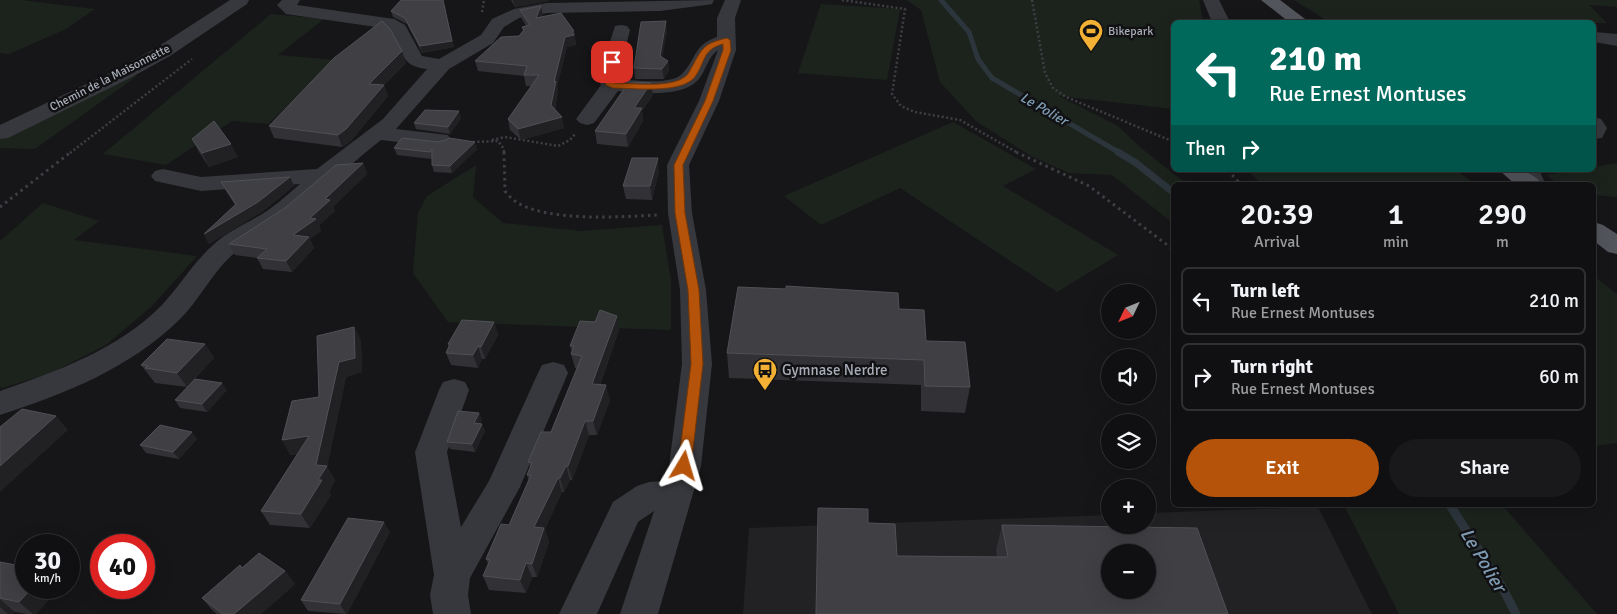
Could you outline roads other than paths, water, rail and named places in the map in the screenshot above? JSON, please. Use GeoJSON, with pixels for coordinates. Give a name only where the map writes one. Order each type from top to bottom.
{"type":"FeatureCollection","features":[{"type":"Feature","properties":{"kind":"main road"},"geometry":{"type":"LineString","coordinates":[[1269,0],[1297,20]]}},
{"type":"Feature","properties":{"kind":"main road"},"geometry":{"type":"LineString","coordinates":[[1513,172],[1528,182]]}},
{"type":"Feature","properties":{"kind":"main road"},"geometry":{"type":"LineString","coordinates":[[1596,231],[1617,246]]}},
{"type":"Feature","properties":{"kind":"street","name":"Chemin de la Maisonnette"},"geometry":{"type":"LineString","coordinates":[[0,133],[148,60],[241,0]]}},
{"type":"Feature","properties":{"kind":"street"},"geometry":{"type":"LineString","coordinates":[[292,0],[286,5],[292,10],[388,23],[399,29],[414,59],[421,63],[442,65]]}},
{"type":"Feature","properties":{"kind":"street"},"geometry":{"type":"LineString","coordinates":[[0,403],[98,364],[136,341],[170,313],[221,251],[238,238],[279,214],[390,123],[442,65],[496,39],[498,23],[514,14],[529,10],[660,6],[706,0]]}},
{"type":"Feature","properties":{"kind":"street"},"geometry":{"type":"LineString","coordinates":[[639,614],[684,466],[697,364],[693,290],[680,213],[678,165],[709,101],[727,50],[726,18],[733,0]]}},
{"type":"Feature","properties":{"kind":"street"},"geometry":{"type":"LineString","coordinates":[[1211,0],[1219,20]]}},
{"type":"Feature","properties":{"kind":"street"},"geometry":{"type":"LineString","coordinates":[[621,30],[608,79],[609,83],[613,85],[663,86],[680,82],[690,77],[705,49],[727,40]]}},
{"type":"Feature","properties":{"kind":"street"},"geometry":{"type":"LineString","coordinates":[[1596,37],[1617,40]]}},
{"type":"Feature","properties":{"kind":"street"},"geometry":{"type":"LineString","coordinates":[[587,118],[613,85]]}},
{"type":"Feature","properties":{"kind":"street"},"geometry":{"type":"LineString","coordinates":[[376,133],[440,140]]}},
{"type":"Feature","properties":{"kind":"street"},"geometry":{"type":"LineString","coordinates":[[164,176],[201,184],[323,176]]}},
{"type":"Feature","properties":{"kind":"street"},"geometry":{"type":"LineString","coordinates":[[452,575],[504,487],[553,373]]}},
{"type":"Feature","properties":{"kind":"street"},"geometry":{"type":"LineString","coordinates":[[452,614],[449,595],[452,575],[431,452],[435,436],[454,390]]}},
{"type":"Feature","properties":{"kind":"street"},"geometry":{"type":"LineString","coordinates":[[578,614],[625,512],[649,496],[676,495]]}},
{"type":"Feature","properties":{"kind":"waterway","name":"Le Polier"},"geometry":{"type":"LineString","coordinates":[[941,0],[969,32],[978,59],[992,78],[1120,153]]}},
{"type":"Feature","properties":{"kind":"waterway","name":"Le Polier"},"geometry":{"type":"LineString","coordinates":[[1118,152],[1136,163],[1171,191]]}},
{"type":"Feature","properties":{"kind":"waterway","name":"Le Polier"},"geometry":{"type":"LineString","coordinates":[[1451,507],[1502,587],[1516,614]]}},
{"type":"Feature","properties":{"kind":"place","name":"Bikepark"},"geometry":{"type":"Point","coordinates":[1091,52]}},
{"type":"Feature","properties":{"kind":"place","name":"Gymnase Nerdre"},"geometry":{"type":"Point","coordinates":[765,391]}}]}
